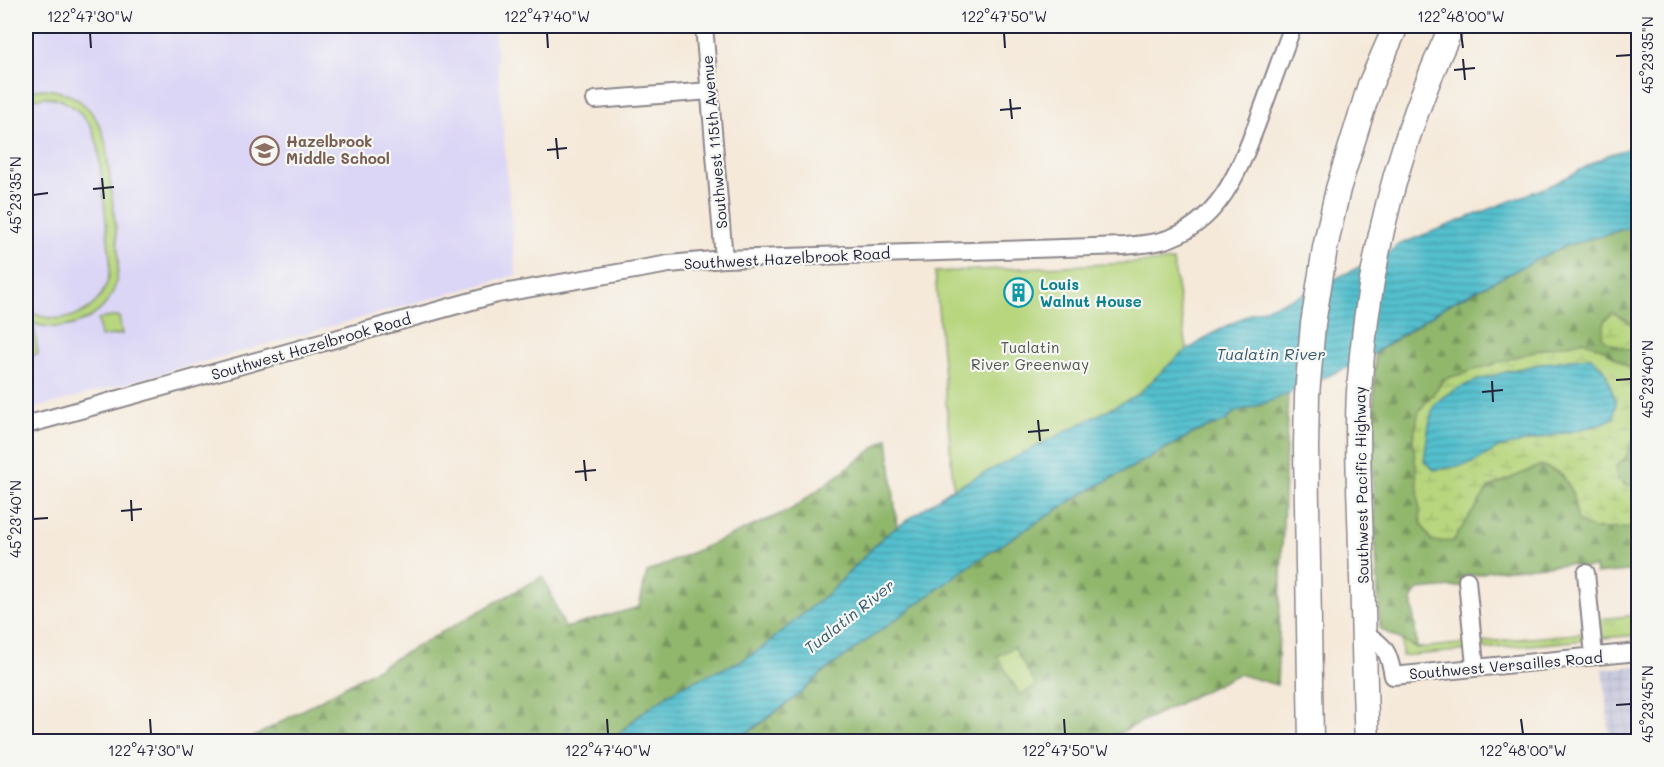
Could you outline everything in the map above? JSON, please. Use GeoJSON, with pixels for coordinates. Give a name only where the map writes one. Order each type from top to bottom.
{"type":"FeatureCollection","features":[{"type":"Feature","properties":{"kind":"highway"},"geometry":{"type":"LineString","coordinates":[[1311,741],[1306,406],[1313,324],[1325,248],[1338,189],[1370,85],[1396,26]]}},
{"type":"Feature","properties":{"kind":"highway","name":"Southwest Pacific Highway"},"geometry":{"type":"LineString","coordinates":[[1367,741],[1359,393],[1367,312],[1380,237],[1406,144],[1422,96],[1452,26]]}},
{"type":"Feature","properties":{"kind":"street","name":"Southwest 115th Avenue"},"geometry":{"type":"LineString","coordinates":[[704,26],[724,259]]}},
{"type":"Feature","properties":{"kind":"street","name":"Southwest Hazelbrook Road"},"geometry":{"type":"LineString","coordinates":[[26,425],[497,294],[658,266],[724,259],[1124,246],[1160,241],[1184,231],[1211,210],[1227,192],[1236,177],[1293,26]]}},
{"type":"Feature","properties":{"kind":"street"},"geometry":{"type":"LineString","coordinates":[[595,100],[710,91]]}},
{"type":"Feature","properties":{"kind":"street"},"geometry":{"type":"LineString","coordinates":[[1586,573],[1594,656]]}},
{"type":"Feature","properties":{"kind":"street"},"geometry":{"type":"LineString","coordinates":[[1467,580],[1475,666]]}},
{"type":"Feature","properties":{"kind":"street","name":"Southwest Versailles Road"},"geometry":{"type":"LineString","coordinates":[[1364,633],[1385,649],[1389,655],[1393,675],[1638,652]]}},
{"type":"Feature","properties":{"kind":"shaded area","name":"Hazelbrook Middle School"},"geometry":{"type":"Polygon","coordinates":[[[26,26],[494,26],[516,275],[26,411],[26,26]]]}},
{"type":"Feature","properties":{"kind":"shaded area"},"geometry":{"type":"Polygon","coordinates":[[[1638,666],[1638,741],[1610,741],[1603,669],[1638,666]]]}},
{"type":"Feature","properties":{"kind":"green space"},"geometry":{"type":"Polygon","coordinates":[[[43,89],[66,94],[76,99],[85,105],[98,122],[106,145],[118,246],[117,277],[106,303],[95,314],[79,323],[59,327],[38,325],[26,320],[26,310],[42,316],[57,318],[72,317],[85,311],[96,302],[104,290],[109,275],[110,258],[98,146],[91,126],[75,108],[59,99],[45,97],[26,100],[26,91],[43,89]]]}},
{"type":"Feature","properties":{"kind":"green space"},"geometry":{"type":"Polygon","coordinates":[[[1638,225],[1638,319],[1634,327],[1625,319],[1612,346],[1626,347],[1638,353],[1638,374],[1601,348],[1445,379],[1413,439],[1453,541],[1489,487],[1542,465],[1561,474],[1572,491],[1579,522],[1594,529],[1638,528],[1638,570],[1596,574],[1595,567],[1581,568],[1568,564],[1489,571],[1463,576],[1463,586],[1418,590],[1412,597],[1417,648],[1380,629],[1372,470],[1375,353],[1449,304],[1562,247],[1638,225]]]}},
{"type":"Feature","properties":{"kind":"green space","name":"Tualatin River Greenway"},"geometry":{"type":"Polygon","coordinates":[[[1173,261],[1192,380],[954,493],[935,272],[1173,261]]]}},
{"type":"Feature","properties":{"kind":"green space"},"geometry":{"type":"Polygon","coordinates":[[[1613,313],[1634,327],[1638,319],[1638,353],[1602,338],[1605,320],[1613,313]]]}},
{"type":"Feature","properties":{"kind":"green space"},"geometry":{"type":"Polygon","coordinates":[[[119,316],[122,334],[100,337],[98,319],[119,316]]]}},
{"type":"Feature","properties":{"kind":"green space"},"geometry":{"type":"Polygon","coordinates":[[[34,328],[38,354],[26,356],[26,329],[34,328]]]}},
{"type":"Feature","properties":{"kind":"green space"},"geometry":{"type":"Polygon","coordinates":[[[1582,341],[1601,348],[1638,374],[1638,433],[1626,457],[1616,466],[1617,478],[1624,485],[1634,485],[1638,482],[1638,528],[1593,529],[1578,522],[1572,491],[1562,474],[1542,465],[1489,487],[1453,541],[1432,542],[1421,523],[1413,439],[1419,411],[1445,379],[1543,349],[1582,341]],[[1591,357],[1507,371],[1497,448],[1598,425],[1614,418],[1591,357]]]}},
{"type":"Feature","properties":{"kind":"green space"},"geometry":{"type":"Polygon","coordinates":[[[1288,393],[1277,685],[1238,674],[1103,741],[736,742],[800,694],[822,673],[979,559],[1079,496],[1196,432],[1226,421],[1233,413],[1266,403],[1288,393]]]}},
{"type":"Feature","properties":{"kind":"green space"},"geometry":{"type":"Polygon","coordinates":[[[1638,433],[1638,482],[1635,485],[1624,485],[1617,478],[1616,466],[1626,456],[1634,436],[1638,433]]]}},
{"type":"Feature","properties":{"kind":"green space"},"geometry":{"type":"Polygon","coordinates":[[[888,438],[897,528],[883,537],[833,589],[762,648],[744,660],[680,687],[643,712],[610,741],[245,742],[543,576],[565,628],[639,607],[647,572],[792,509],[888,438]]]}},
{"type":"Feature","properties":{"kind":"green space"},"geometry":{"type":"Polygon","coordinates":[[[1638,615],[1638,635],[1602,638],[1600,619],[1638,615]]]}},
{"type":"Feature","properties":{"kind":"green space"},"geometry":{"type":"Polygon","coordinates":[[[1586,633],[1587,640],[1484,649],[1483,642],[1586,633]]]}},
{"type":"Feature","properties":{"kind":"green space"},"geometry":{"type":"Polygon","coordinates":[[[1402,640],[1417,648],[1469,643],[1469,650],[1402,656],[1402,640]]]}},
{"type":"Feature","properties":{"kind":"green space"},"geometry":{"type":"Polygon","coordinates":[[[1014,647],[1036,686],[1020,695],[997,656],[1014,647]]]}},
{"type":"Feature","properties":{"kind":"water","name":"Tualatin River"},"geometry":{"type":"Polygon","coordinates":[[[1638,145],[1638,225],[1562,247],[1449,304],[1362,361],[1266,403],[1233,413],[1226,421],[1196,432],[1079,496],[979,559],[822,673],[800,694],[736,741],[610,742],[643,712],[680,687],[743,660],[762,648],[833,589],[883,537],[949,491],[1137,395],[1176,358],[1212,334],[1250,314],[1302,295],[1388,253],[1398,245],[1554,184],[1608,155],[1638,145]]]}},
{"type":"Feature","properties":{"kind":"water"},"geometry":{"type":"Polygon","coordinates":[[[1591,357],[1605,371],[1616,402],[1614,418],[1598,425],[1498,448],[1471,464],[1434,470],[1424,461],[1432,410],[1445,396],[1462,387],[1507,372],[1591,357]]]}},
{"type":"Feature","properties":{"kind":"place","name":"Hazelbrook Middle School"},"geometry":{"type":"Point","coordinates":[265,150]}},
{"type":"Feature","properties":{"kind":"place","name":"Louis Walnut House"},"geometry":{"type":"Point","coordinates":[1019,293]}}]}
